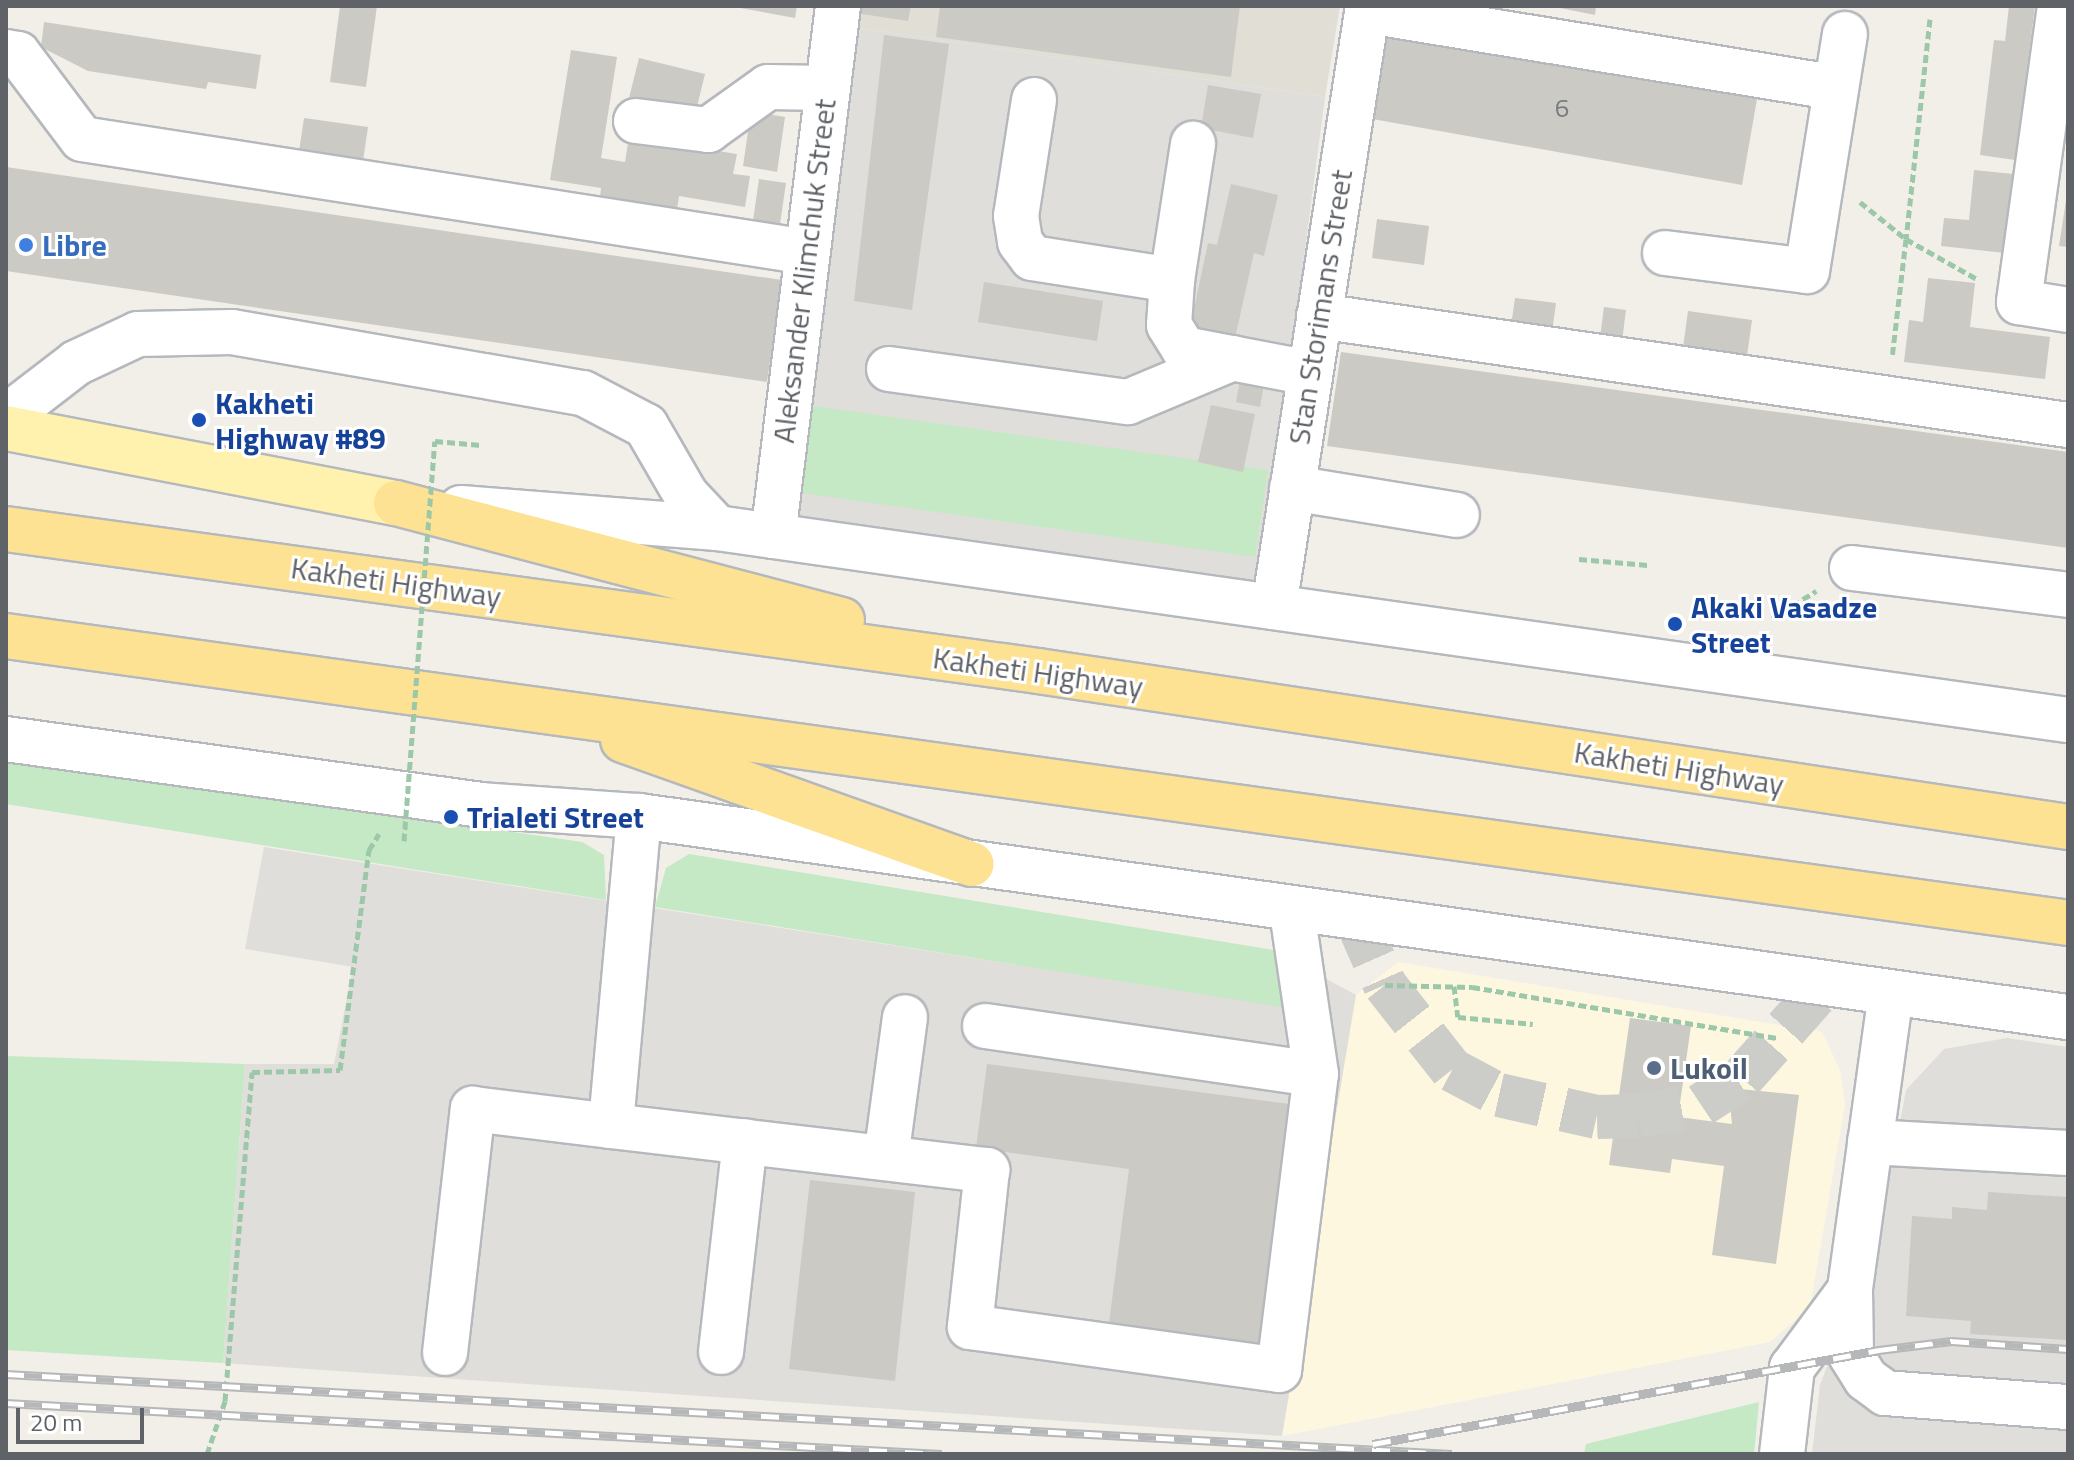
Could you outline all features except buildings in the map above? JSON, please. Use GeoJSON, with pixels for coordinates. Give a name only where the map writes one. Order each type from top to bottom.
{"type":"FeatureCollection","features":[{"type":"Feature","properties":{"kind":"highway"},"geometry":{"type":"LineString","coordinates":[[396,503],[1038,671]]}},
{"type":"Feature","properties":{"kind":"highway","name":"Kakheti Highway"},"geometry":{"type":"LineString","coordinates":[[6,529],[1038,671],[2068,827]]}},
{"type":"Feature","properties":{"kind":"highway"},"geometry":{"type":"LineString","coordinates":[[6,636],[2068,923]]}},
{"type":"Feature","properties":{"kind":"highway"},"geometry":{"type":"LineString","coordinates":[[534,708],[972,864]]}},
{"type":"Feature","properties":{"kind":"main road"},"geometry":{"type":"LineString","coordinates":[[6,428],[396,503]]}},
{"type":"Feature","properties":{"kind":"street","name":"Aleksander Klimchuk Street"},"geometry":{"type":"LineString","coordinates":[[773,536],[838,6]]}},
{"type":"Feature","properties":{"kind":"street"},"geometry":{"type":"LineString","coordinates":[[2060,6],[2019,302],[2068,310]]}},
{"type":"Feature","properties":{"kind":"street"},"geometry":{"type":"LineString","coordinates":[[1368,8],[1836,88]]}},
{"type":"Feature","properties":{"kind":"street","name":"Stan Storimans Street"},"geometry":{"type":"LineString","coordinates":[[1274,607],[1368,8]]}},
{"type":"Feature","properties":{"kind":"street"},"geometry":{"type":"LineString","coordinates":[[1665,253],[1807,271],[1845,34]]}},
{"type":"Feature","properties":{"kind":"street"},"geometry":{"type":"LineString","coordinates":[[6,52],[18,54],[82,139],[807,252]]}},
{"type":"Feature","properties":{"kind":"street"},"geometry":{"type":"LineString","coordinates":[[636,121],[708,130],[768,87],[828,88]]}},
{"type":"Feature","properties":{"kind":"street"},"geometry":{"type":"LineString","coordinates":[[1034,100],[1016,216],[1020,242],[1032,258],[1172,280]]}},
{"type":"Feature","properties":{"kind":"street"},"geometry":{"type":"LineString","coordinates":[[1193,144],[1172,280],[1169,325],[1184,349],[1310,373]]}},
{"type":"Feature","properties":{"kind":"street"},"geometry":{"type":"LineString","coordinates":[[1319,316],[2068,425]]}},
{"type":"Feature","properties":{"kind":"street"},"geometry":{"type":"LineString","coordinates":[[6,417],[76,363],[138,334],[232,332],[583,393],[646,426],[686,495],[717,528]]}},
{"type":"Feature","properties":{"kind":"street"},"geometry":{"type":"LineString","coordinates":[[889,369],[1128,402],[1233,358]]}},
{"type":"Feature","properties":{"kind":"street"},"geometry":{"type":"LineString","coordinates":[[1292,488],[1457,515]]}},
{"type":"Feature","properties":{"kind":"street"},"geometry":{"type":"LineString","coordinates":[[396,503],[717,528],[2068,720]]}},
{"type":"Feature","properties":{"kind":"street"},"geometry":{"type":"LineString","coordinates":[[1852,568],[2068,595]]}},
{"type":"Feature","properties":{"kind":"street"},"geometry":{"type":"LineString","coordinates":[[6,739],[480,805],[639,816],[1292,911],[2068,1017]]}},
{"type":"Feature","properties":{"kind":"street"},"geometry":{"type":"LineString","coordinates":[[611,1126],[639,816]]}},
{"type":"Feature","properties":{"kind":"street"},"geometry":{"type":"LineString","coordinates":[[445,1353],[473,1109],[987,1170],[970,1327],[1279,1370],[1316,1074],[1292,911]]}},
{"type":"Feature","properties":{"kind":"street"},"geometry":{"type":"LineString","coordinates":[[1891,993],[1850,1290],[1851,1355],[1866,1379],[1885,1393],[2068,1407]]}},
{"type":"Feature","properties":{"kind":"street"},"geometry":{"type":"LineString","coordinates":[[886,1158],[905,1017]]}},
{"type":"Feature","properties":{"kind":"street"},"geometry":{"type":"LineString","coordinates":[[985,1026],[1316,1074]]}},
{"type":"Feature","properties":{"kind":"street"},"geometry":{"type":"LineString","coordinates":[[721,1352],[745,1141]]}},
{"type":"Feature","properties":{"kind":"street"},"geometry":{"type":"LineString","coordinates":[[1870,1142],[2068,1153]]}},
{"type":"Feature","properties":{"kind":"street"},"geometry":{"type":"LineString","coordinates":[[1782,1454],[1792,1368],[1850,1290]]}},
{"type":"Feature","properties":{"kind":"path"},"geometry":{"type":"LineString","coordinates":[[1887,398],[1930,19]]}},
{"type":"Feature","properties":{"kind":"path"},"geometry":{"type":"LineString","coordinates":[[1823,172],[1906,239],[2019,302]]}},
{"type":"Feature","properties":{"kind":"path"},"geometry":{"type":"LineString","coordinates":[[207,1454],[225,1401],[252,1072],[340,1070],[369,850],[379,834],[406,839],[435,441],[481,445]]}},
{"type":"Feature","properties":{"kind":"path"},"geometry":{"type":"LineString","coordinates":[[1579,559],[1648,565]]}},
{"type":"Feature","properties":{"kind":"path"},"geometry":{"type":"LineString","coordinates":[[1385,985],[1454,986],[1777,1038]]}},
{"type":"Feature","properties":{"kind":"path"},"geometry":{"type":"LineString","coordinates":[[1454,986],[1458,1017],[1533,1024]]}},
{"type":"Feature","properties":{"kind":"shaded area"},"geometry":{"type":"Polygon","coordinates":[[[847,6],[1340,6],[1325,97],[845,26],[847,6]]]}},
{"type":"Feature","properties":{"kind":"shaded area"},"geometry":{"type":"Polygon","coordinates":[[[845,26],[1325,97],[1261,585],[788,517],[845,26]]]}},
{"type":"Feature","properties":{"kind":"shaded area"},"geometry":{"type":"Polygon","coordinates":[[[264,847],[1287,1007],[1273,950],[1356,995],[1282,1436],[223,1363],[245,1064],[334,1064],[353,967],[245,949],[264,847]]]}},
{"type":"Feature","properties":{"kind":"shaded area"},"geometry":{"type":"Polygon","coordinates":[[[1398,962],[1822,1032],[1840,1070],[1845,1105],[1810,1307],[1770,1342],[1282,1436],[1356,995],[1398,962]]]}},
{"type":"Feature","properties":{"kind":"shaded area"},"geometry":{"type":"Polygon","coordinates":[[[2007,1038],[2068,1047],[2068,1454],[1812,1454],[1820,1385],[1836,1343],[1875,1321],[1872,1269],[1906,1090],[1944,1049],[2007,1038]]]}},
{"type":"Feature","properties":{"kind":"green space"},"geometry":{"type":"Polygon","coordinates":[[[807,405],[1268,470],[1255,557],[795,492],[807,405]]]}},
{"type":"Feature","properties":{"kind":"green space"},"geometry":{"type":"Polygon","coordinates":[[[6,759],[582,842],[604,855],[606,900],[6,804],[6,759]]]}},
{"type":"Feature","properties":{"kind":"green space"},"geometry":{"type":"Polygon","coordinates":[[[689,854],[1273,950],[1287,1008],[655,907],[666,868],[689,854]]]}},
{"type":"Feature","properties":{"kind":"green space"},"geometry":{"type":"Polygon","coordinates":[[[6,1056],[245,1064],[223,1363],[6,1350],[6,1056]]]}},
{"type":"Feature","properties":{"kind":"green space"},"geometry":{"type":"Polygon","coordinates":[[[1759,1402],[1754,1454],[1584,1454],[1586,1444],[1759,1402]]]}},
{"type":"Feature","properties":{"kind":"tunnel"},"geometry":{"type":"LineString","coordinates":[[1356,919],[1385,985],[1452,1070],[1499,1095],[1597,1117],[1638,1116],[1701,1105],[1742,1078],[1824,986]]}},
{"type":"Feature","properties":{"kind":"railway"},"geometry":{"type":"LineString","coordinates":[[1373,1444],[1879,1350],[1951,1341],[2068,1349]]}},
{"type":"Feature","properties":{"kind":"railway"},"geometry":{"type":"LineString","coordinates":[[6,1374],[1452,1454]]}},
{"type":"Feature","properties":{"kind":"railway"},"geometry":{"type":"LineString","coordinates":[[6,1403],[942,1454]]}},
{"type":"Feature","properties":{"kind":"place","name":"Libre"},"geometry":{"type":"Point","coordinates":[26,245]}},
{"type":"Feature","properties":{"kind":"place","name":"Kakheti Highway #89"},"geometry":{"type":"Point","coordinates":[199,420]}},
{"type":"Feature","properties":{"kind":"place","name":"Akaki Vasadze Street"},"geometry":{"type":"Point","coordinates":[1675,624]}},
{"type":"Feature","properties":{"kind":"place","name":"Trialeti Street"},"geometry":{"type":"Point","coordinates":[451,817]}},
{"type":"Feature","properties":{"kind":"place","name":"Lukoil"},"geometry":{"type":"Point","coordinates":[1654,1068]}}]}
